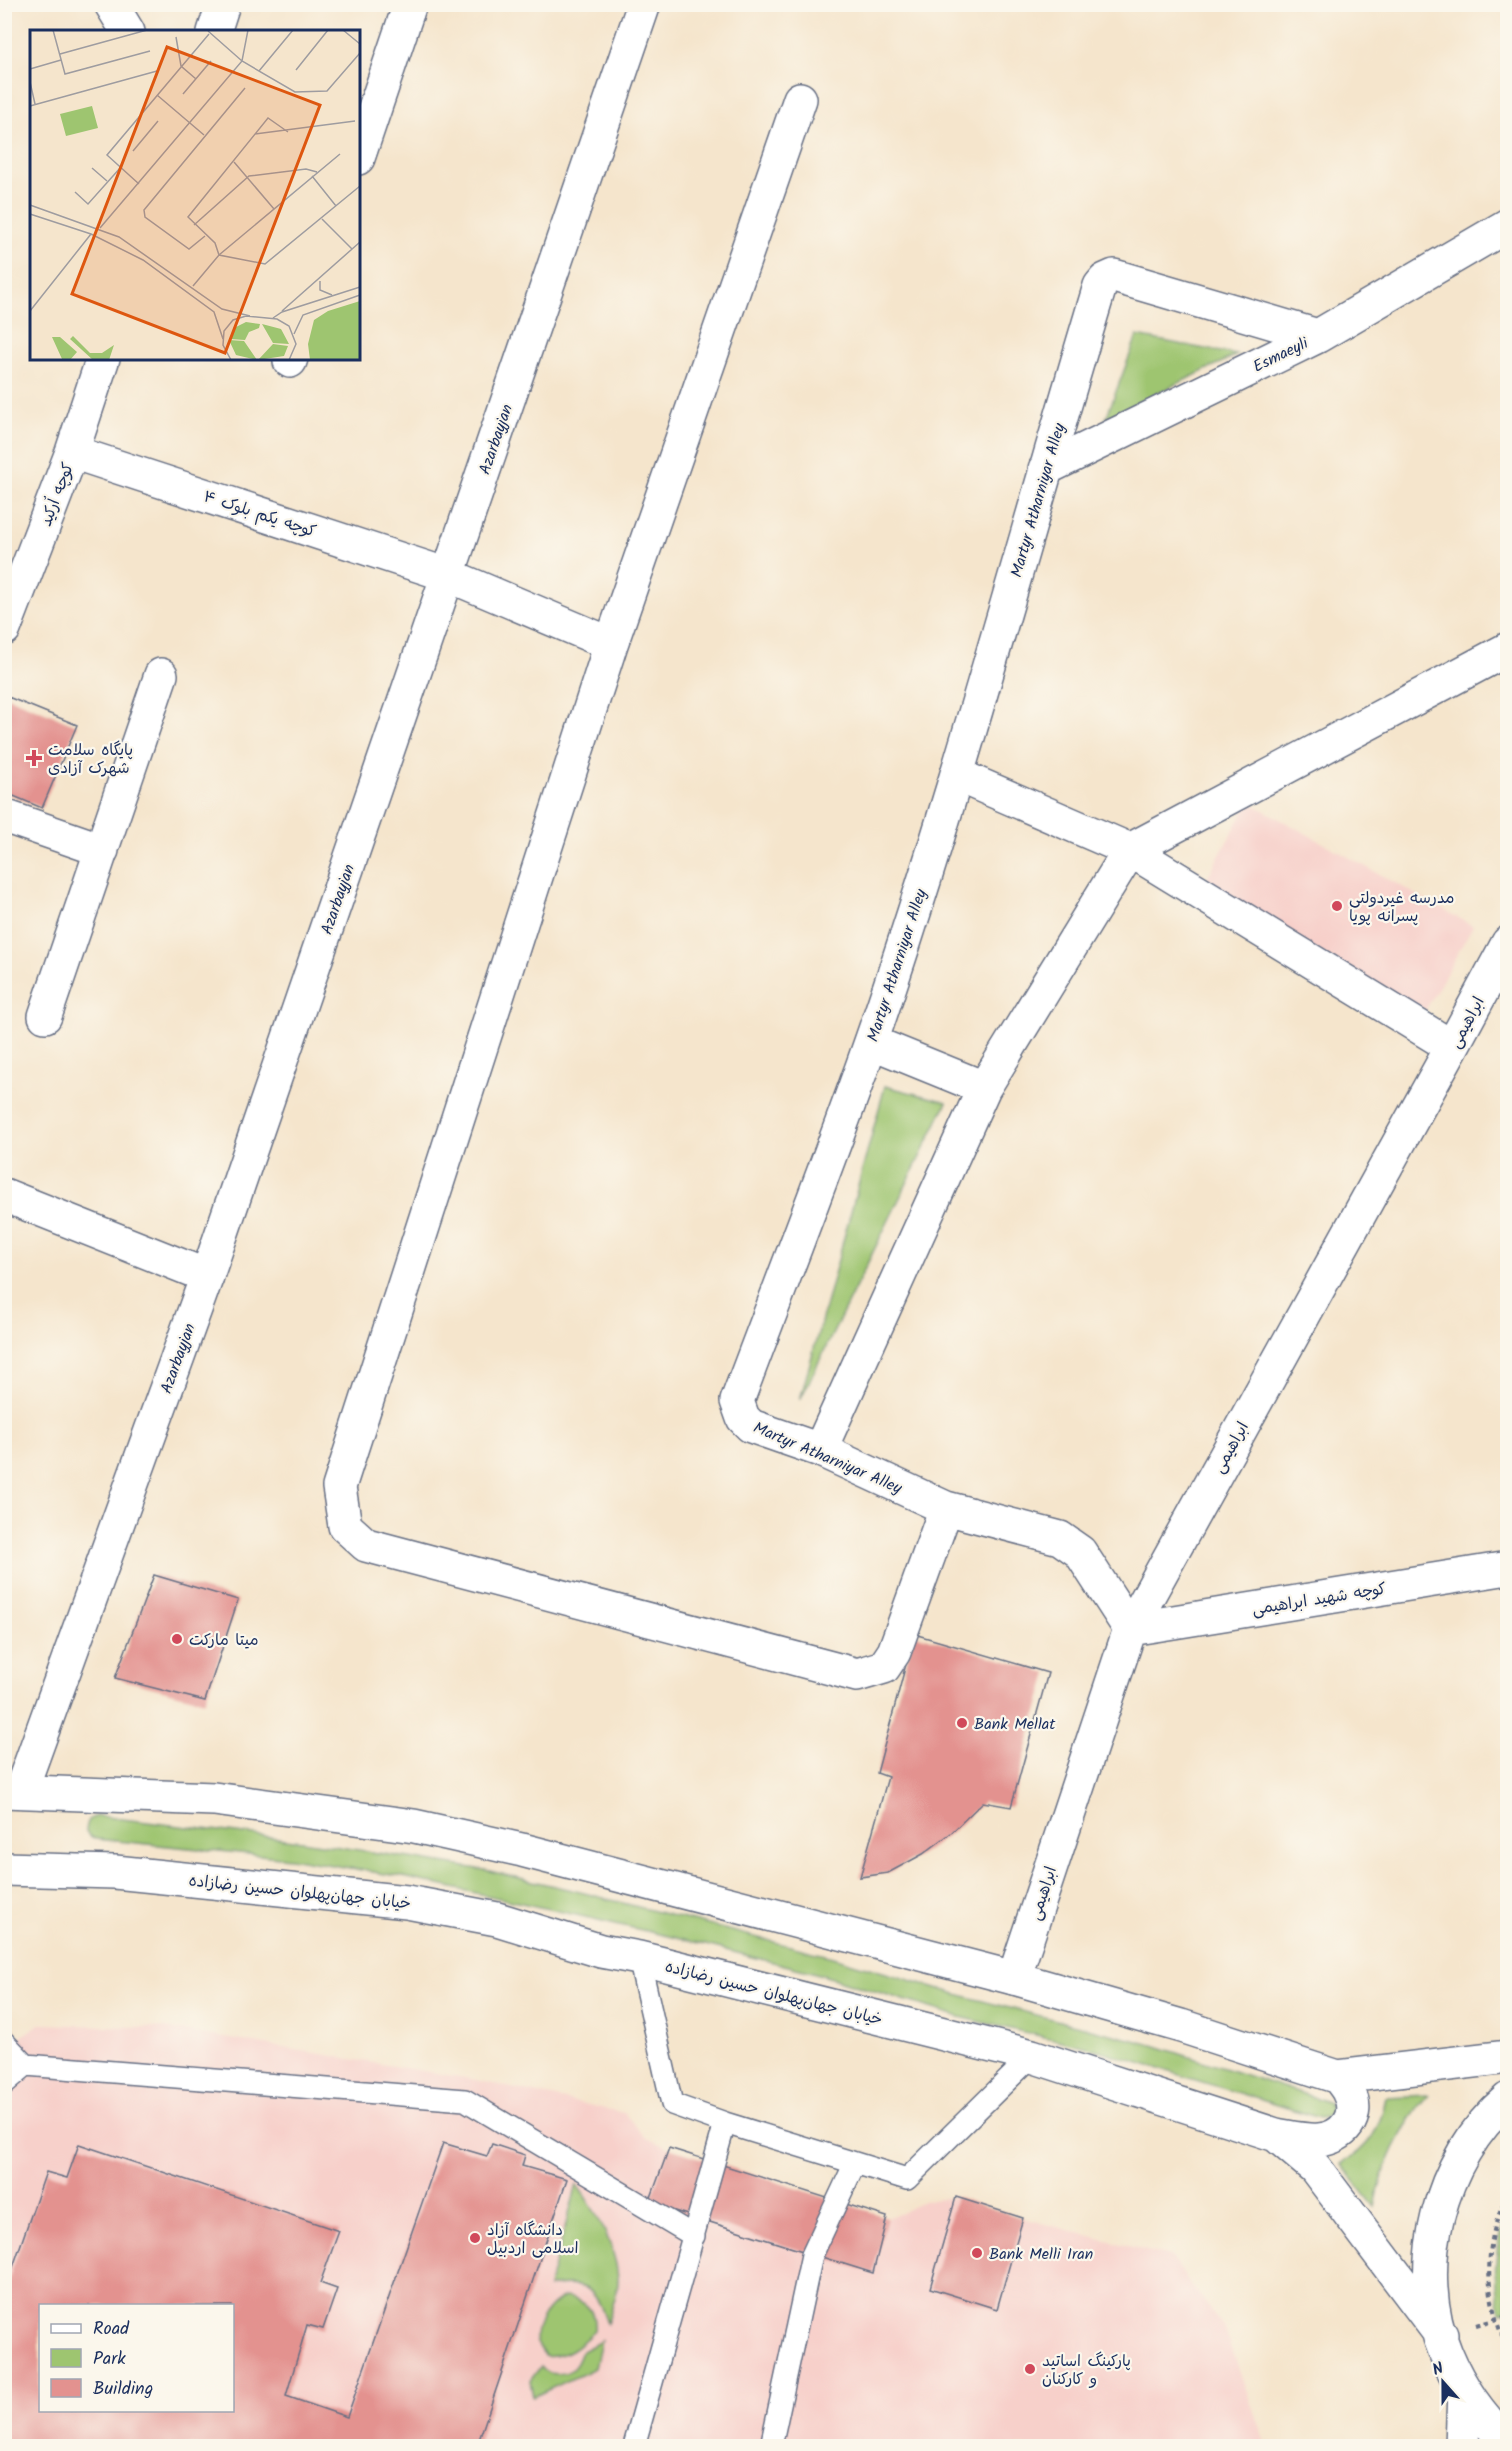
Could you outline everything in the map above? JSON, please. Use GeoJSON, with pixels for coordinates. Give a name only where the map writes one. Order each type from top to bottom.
{"type":"FeatureCollection","features":[{"type":"Feature","properties":{"kind":"main road"},"geometry":{"type":"LineString","coordinates":[[111,4],[127,30]]}},
{"type":"Feature","properties":{"kind":"main road"},"geometry":{"type":"LineString","coordinates":[[215,30],[223,4]]}},
{"type":"Feature","properties":{"kind":"main road"},"geometry":{"type":"LineString","coordinates":[[360,152],[410,4]]}},
{"type":"Feature","properties":{"kind":"main road","name":"Azarbayjan"},"geometry":{"type":"LineString","coordinates":[[13,1790],[207,1276],[644,4]]}},
{"type":"Feature","properties":{"kind":"main road"},"geometry":{"type":"LineString","coordinates":[[800,99],[611,644],[339,1487],[345,1526],[366,1545],[857,1674],[884,1667],[894,1652],[946,1508]]}},
{"type":"Feature","properties":{"kind":"main road","name":"Esmaeyli"},"geometry":{"type":"LineString","coordinates":[[1045,469],[1318,336],[1508,225]]}},
{"type":"Feature","properties":{"kind":"main road","name":"Martyr Atharniyar Alley"},"geometry":{"type":"LineString","coordinates":[[1130,1629],[1080,1552],[1060,1538],[946,1508],[820,1450],[751,1426],[743,1418],[737,1401],[871,1042],[957,775],[1045,469],[1101,286],[1105,280],[1113,276],[1318,336]]}},
{"type":"Feature","properties":{"kind":"main road","name":"کوچه اُرکید"},"geometry":{"type":"LineString","coordinates":[[4,629],[72,452],[102,360]]}},
{"type":"Feature","properties":{"kind":"main road","name":"کوچه یکم بلوک ۴"},"geometry":{"type":"LineString","coordinates":[[72,452],[448,575],[611,644]]}},
{"type":"Feature","properties":{"kind":"main road"},"geometry":{"type":"LineString","coordinates":[[820,1450],[984,1088],[1130,850],[1508,649]]}},
{"type":"Feature","properties":{"kind":"main road"},"geometry":{"type":"LineString","coordinates":[[45,1016],[161,675]]}},
{"type":"Feature","properties":{"kind":"main road"},"geometry":{"type":"LineString","coordinates":[[957,775],[1130,850],[1452,1047]]}},
{"type":"Feature","properties":{"kind":"main road"},"geometry":{"type":"LineString","coordinates":[[4,816],[102,850]]}},
{"type":"Feature","properties":{"kind":"main road","name":"ابراهیمی"},"geometry":{"type":"LineString","coordinates":[[1014,1978],[1130,1629],[1508,943]]}},
{"type":"Feature","properties":{"kind":"main road"},"geometry":{"type":"LineString","coordinates":[[871,1042],[984,1088]]}},
{"type":"Feature","properties":{"kind":"main road"},"geometry":{"type":"LineString","coordinates":[[4,1195],[207,1276]]}},
{"type":"Feature","properties":{"kind":"main road","name":"کوچه شهید ابراهیمی"},"geometry":{"type":"LineString","coordinates":[[1130,1629],[1508,1568]]}},
{"type":"Feature","properties":{"kind":"main road"},"geometry":{"type":"LineString","coordinates":[[13,1790],[214,1799],[414,1826],[522,1850],[1014,1978],[1181,2026],[1338,2078],[1508,2057]]}},
{"type":"Feature","properties":{"kind":"main road","name":"خیابان جهان‌پهلوان حسین رضا‌زاده"},"geometry":{"type":"LineString","coordinates":[[4,1869],[115,1872],[407,1902],[497,1919],[601,1951],[639,1958],[1032,2056],[1276,2135],[1321,2175],[1441,2335]]}},
{"type":"Feature","properties":{"kind":"main road"},"geometry":{"type":"LineString","coordinates":[[1276,2135],[1318,2140],[1337,2136],[1350,2123],[1353,2106],[1349,2093],[1338,2078]]}},
{"type":"Feature","properties":{"kind":"main road"},"geometry":{"type":"LineString","coordinates":[[1508,2099],[1495,2110],[1468,2144],[1448,2182],[1436,2224],[1430,2267],[1434,2310],[1445,2352],[1464,2391],[1489,2425],[1508,2443]]}},
{"type":"Feature","properties":{"kind":"main road"},"geometry":{"type":"LineString","coordinates":[[1462,2446],[1464,2391]]}},
{"type":"Feature","properties":{"kind":"lane"},"geometry":{"type":"LineString","coordinates":[[639,1958],[672,2104],[725,2123],[908,2179],[1032,2056]]}},
{"type":"Feature","properties":{"kind":"lane"},"geometry":{"type":"LineString","coordinates":[[4,2042],[26,2065],[465,2100],[694,2236]]}},
{"type":"Feature","properties":{"kind":"lane"},"geometry":{"type":"LineString","coordinates":[[4,2084],[26,2065]]}},
{"type":"Feature","properties":{"kind":"lane"},"geometry":{"type":"LineString","coordinates":[[634,2446],[725,2123]]}},
{"type":"Feature","properties":{"kind":"lane"},"geometry":{"type":"LineString","coordinates":[[771,2446],[812,2255],[855,2163]]}},
{"type":"Feature","properties":{"kind":"path"},"geometry":{"type":"LineString","coordinates":[[1508,2194],[1502,2204],[1493,2235],[1489,2267],[1491,2300],[1499,2331],[1508,2349]]}},
{"type":"Feature","properties":{"kind":"shaded area","name":"مدرسه غیردولتی پسرانه پویا"},"geometry":{"type":"Polygon","coordinates":[[[1249,802],[1473,926],[1425,1011],[1202,887],[1249,802]]]}},
{"type":"Feature","properties":{"kind":"shaded area","name":"دانشگاه آزاد اسلامی اردبیل"},"geometry":{"type":"Polygon","coordinates":[[[40,2024],[164,2028],[471,2079],[624,2113],[646,2138],[669,2148],[887,2217],[900,2214],[923,2201],[956,2197],[997,2308],[1023,2218],[1170,2257],[1224,2327],[1266,2446],[5,2446],[5,2047],[40,2024]]]}},
{"type":"Feature","properties":{"kind":"green space"},"geometry":{"type":"Polygon","coordinates":[[[1137,336],[1237,355],[1106,418],[1137,336]]]}},
{"type":"Feature","properties":{"kind":"green space"},"geometry":{"type":"Polygon","coordinates":[[[885,1086],[947,1102],[800,1400],[885,1086]]]}},
{"type":"Feature","properties":{"kind":"green space"},"geometry":{"type":"Polygon","coordinates":[[[98,1816],[302,1841],[485,1870],[580,1892],[829,1956],[967,1997],[1153,2045],[1322,2100],[1329,2103],[1331,2112],[1326,2117],[1320,2118],[1091,2048],[960,2017],[812,1972],[572,1914],[403,1877],[290,1858],[96,1839],[89,1836],[86,1831],[89,1821],[98,1816]]]}},
{"type":"Feature","properties":{"kind":"green space"},"geometry":{"type":"Polygon","coordinates":[[[1428,2095],[1394,2148],[1375,2207],[1341,2164],[1359,2151],[1372,2136],[1381,2119],[1386,2097],[1428,2095]]]}},
{"type":"Feature","properties":{"kind":"green space"},"geometry":{"type":"Polygon","coordinates":[[[577,2185],[604,2228],[616,2265],[617,2289],[607,2323],[598,2301],[587,2289],[571,2285],[548,2287],[577,2185]]]}},
{"type":"Feature","properties":{"kind":"green space"},"geometry":{"type":"Polygon","coordinates":[[[1507,2207],[1507,2310],[1501,2312],[1495,2272],[1500,2233],[1507,2207]]]}},
{"type":"Feature","properties":{"kind":"green space"},"geometry":{"type":"Polygon","coordinates":[[[565,2297],[578,2300],[588,2307],[593,2317],[594,2331],[565,2353],[545,2356],[537,2343],[537,2329],[548,2310],[565,2297]]]}},
{"type":"Feature","properties":{"kind":"green space"},"geometry":{"type":"Polygon","coordinates":[[[601,2341],[595,2368],[533,2397],[530,2381],[541,2366],[548,2373],[561,2374],[571,2370],[582,2351],[601,2341]]]}},
{"type":"Feature","properties":{"kind":"building","name":"پایگاه سلامت شهرک آزادی"},"geometry":{"type":"Polygon","coordinates":[[[8,697],[77,725],[42,808],[4,792],[4,709],[8,697]]]}},
{"type":"Feature","properties":{"kind":"building","name":"میتا مارکت"},"geometry":{"type":"Polygon","coordinates":[[[154,1575],[238,1600],[205,1701],[115,1678],[154,1575]]]}},
{"type":"Feature","properties":{"kind":"building","name":"Bank Mellat"},"geometry":{"type":"Polygon","coordinates":[[[914,1634],[1048,1673],[1011,1807],[983,1802],[951,1833],[923,1854],[888,1873],[860,1877],[888,1777],[877,1773],[914,1634]]]}},
{"type":"Feature","properties":{"kind":"building"},"geometry":{"type":"Polygon","coordinates":[[[443,2143],[487,2156],[492,2144],[525,2155],[522,2166],[567,2179],[477,2446],[4,2446],[4,2293],[46,2172],[67,2178],[79,2144],[339,2231],[320,2283],[337,2289],[323,2329],[307,2325],[286,2396],[347,2417],[443,2143]]]}},
{"type":"Feature","properties":{"kind":"building"},"geometry":{"type":"Polygon","coordinates":[[[669,2148],[887,2217],[873,2273],[649,2203],[669,2148]]]}},
{"type":"Feature","properties":{"kind":"building","name":"Bank Melli Iran"},"geometry":{"type":"Polygon","coordinates":[[[956,2197],[1023,2218],[997,2309],[930,2288],[956,2197]]]}},
{"type":"Feature","properties":{"kind":"place","name":"پایگاه سلامت شهرک آزادی"},"geometry":{"type":"Point","coordinates":[34,758]}},
{"type":"Feature","properties":{"kind":"place","name":"مدرسه غیردولتی پسرانه پویا"},"geometry":{"type":"Point","coordinates":[1337,906]}},
{"type":"Feature","properties":{"kind":"place","name":"میتا مارکت"},"geometry":{"type":"Point","coordinates":[177,1639]}},
{"type":"Feature","properties":{"kind":"place","name":"Bank Mellat"},"geometry":{"type":"Point","coordinates":[962,1723]}},
{"type":"Feature","properties":{"kind":"place","name":"دانشگاه آزاد اسلامی اردبیل"},"geometry":{"type":"Point","coordinates":[475,2238]}},
{"type":"Feature","properties":{"kind":"place","name":"Bank Melli Iran"},"geometry":{"type":"Point","coordinates":[977,2253]}},
{"type":"Feature","properties":{"kind":"place","name":"پارکینگ اساتید و کارکنان"},"geometry":{"type":"Point","coordinates":[1030,2369]}}]}
